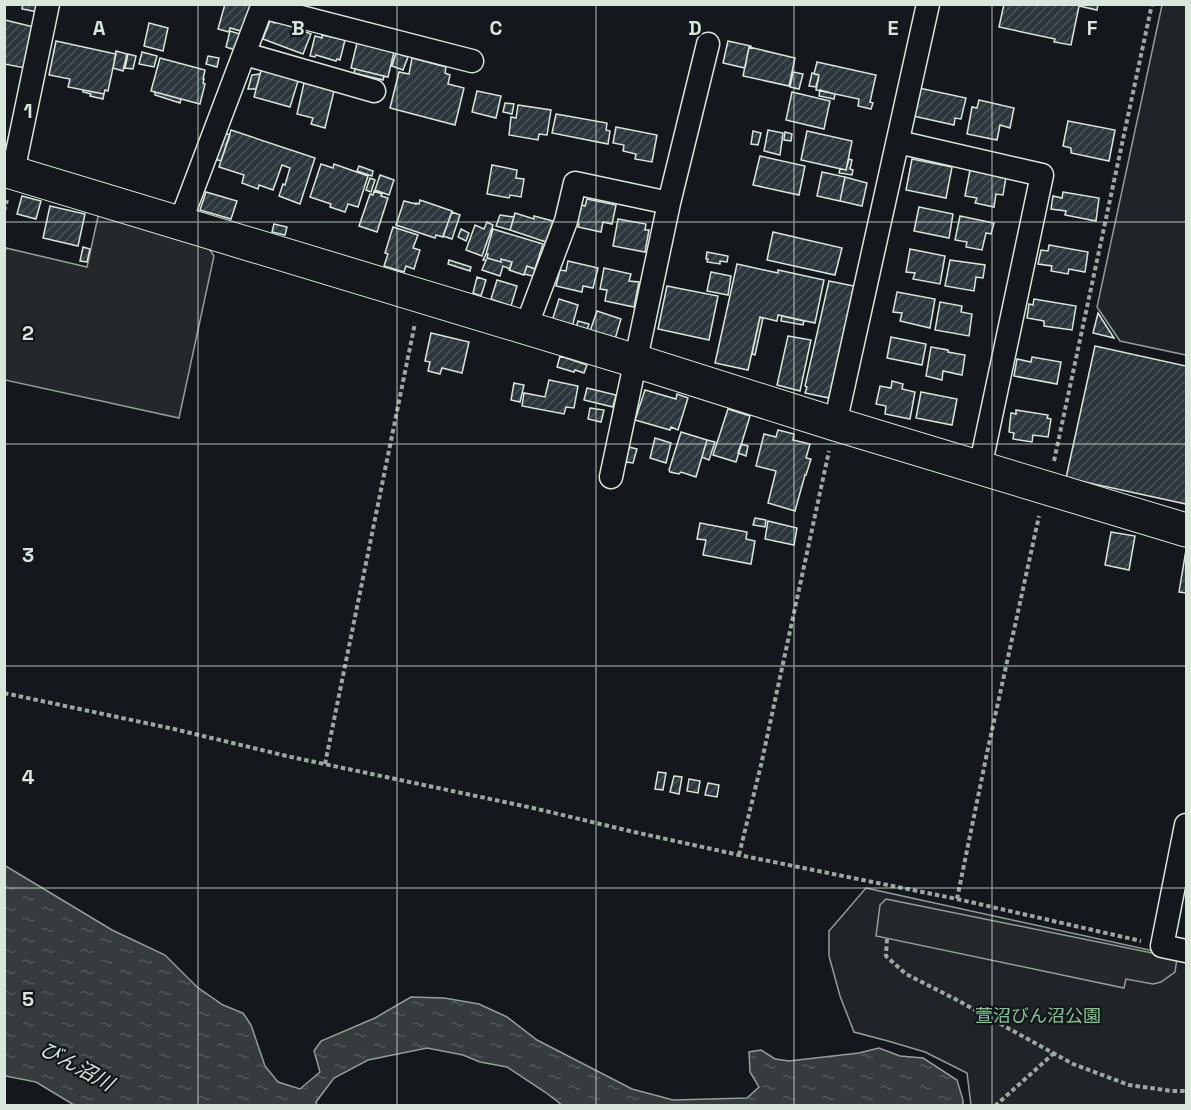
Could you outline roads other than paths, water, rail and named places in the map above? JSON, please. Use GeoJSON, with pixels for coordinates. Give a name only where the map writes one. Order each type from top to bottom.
{"type":"FeatureCollection","features":[{"type":"Feature","properties":{"kind":"street"},"geometry":{"type":"LineString","coordinates":[[48,4],[9,171],[1186,530]]}},
{"type":"Feature","properties":{"kind":"street"},"geometry":{"type":"LineString","coordinates":[[835,424],[928,4]]}},
{"type":"Feature","properties":{"kind":"street"},"geometry":{"type":"LineString","coordinates":[[180,223],[263,6],[472,61]]}},
{"type":"Feature","properties":{"kind":"street"},"geometry":{"type":"LineString","coordinates":[[611,477],[669,203],[708,44]]}},
{"type":"Feature","properties":{"kind":"street"},"geometry":{"type":"LineString","coordinates":[[244,54],[374,91]]}},
{"type":"Feature","properties":{"kind":"street"},"geometry":{"type":"LineString","coordinates":[[898,142],[1042,175],[980,468]]}},
{"type":"Feature","properties":{"kind":"street"},"geometry":{"type":"LineString","coordinates":[[526,327],[566,221],[575,183],[669,203]]}},
{"type":"Feature","properties":{"kind":"street"},"geometry":{"type":"LineString","coordinates":[[1186,825],[1162,946],[1186,951]]}},
{"type":"Feature","properties":{"kind":"water","name":"びん沼川"},"geometry":{"type":"Polygon","coordinates":[[[4,865],[112,930],[165,955],[197,987],[223,1005],[243,1013],[251,1025],[265,1066],[278,1082],[300,1089],[320,1072],[314,1051],[321,1041],[375,1018],[411,997],[444,998],[479,1004],[507,1017],[537,1040],[632,1089],[673,1100],[747,1098],[759,1087],[750,1072],[749,1052],[761,1050],[775,1059],[789,1061],[859,1053],[879,1048],[900,1056],[923,1058],[957,1080],[963,1105],[562,1105],[507,1067],[427,1048],[368,1060],[334,1078],[316,1102],[317,1105],[74,1105],[36,1082],[5,1076],[4,865]]]}},
{"type":"Feature","properties":{"kind":"park label","name":"萱沼びん沼公園"},"geometry":{"type":"Point","coordinates":[1038,1016]}}]}
